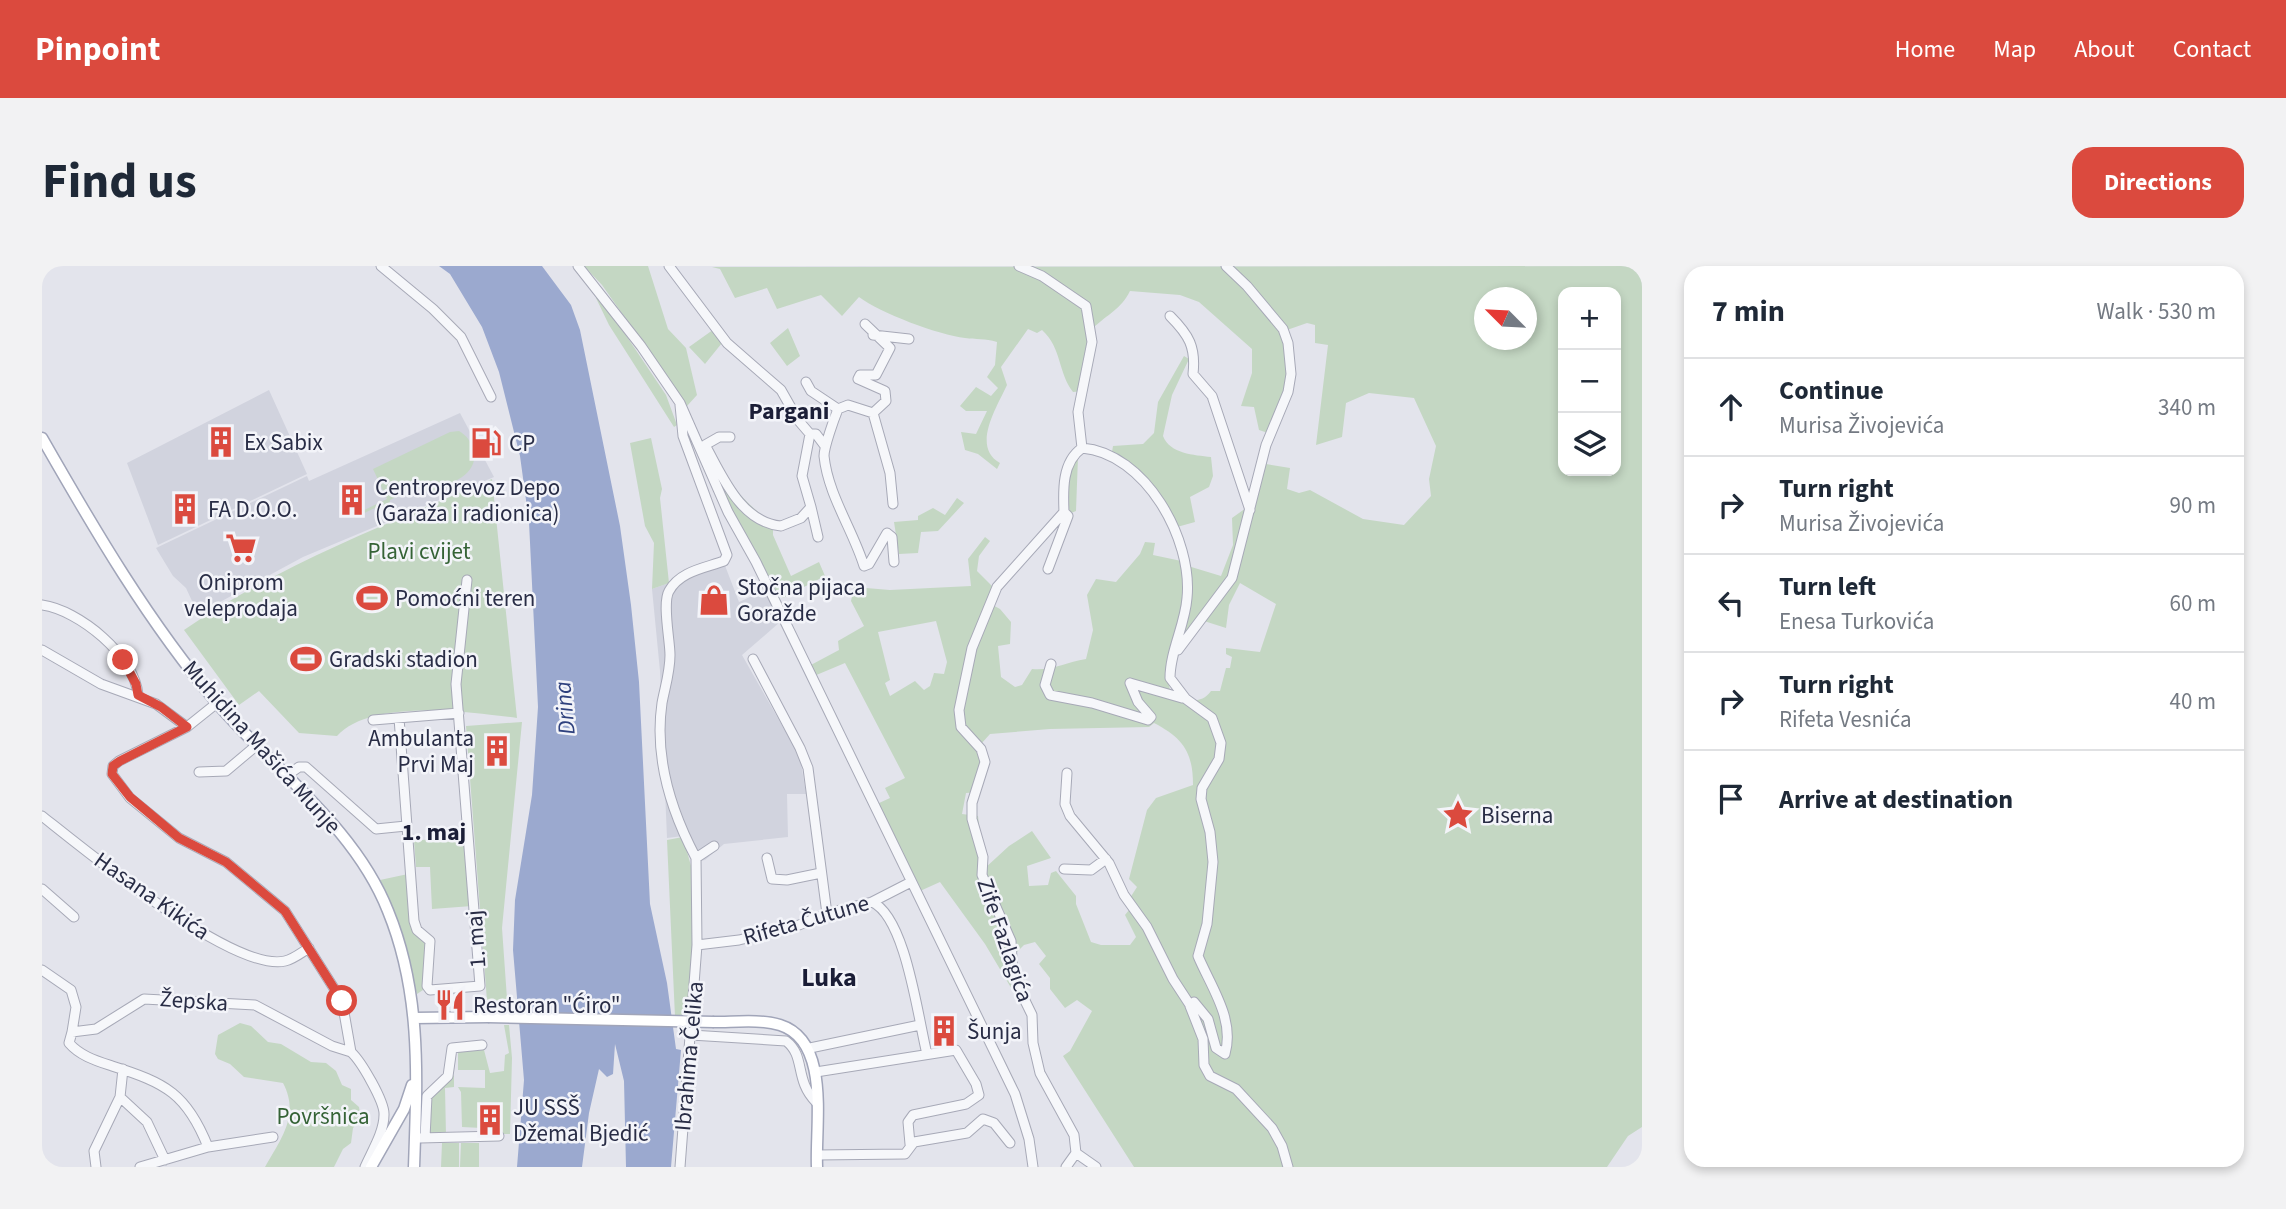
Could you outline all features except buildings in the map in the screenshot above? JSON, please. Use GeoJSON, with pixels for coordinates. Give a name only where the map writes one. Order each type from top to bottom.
{"type":"FeatureCollection","features":[{"type":"Feature","properties":{"kind":"main road","name":"Muhidina Mašića Munje"},"geometry":{"type":"LineString","coordinates":[[42,438],[161,631],[217,703],[330,821],[380,892],[396,931],[414,1001],[417,1040],[416,1119],[420,1138],[414,1167]]}},
{"type":"Feature","properties":{"kind":"main road"},"geometry":{"type":"LineString","coordinates":[[414,1001],[437,1016]]}},
{"type":"Feature","properties":{"kind":"main road"},"geometry":{"type":"LineString","coordinates":[[417,1040],[423,1029],[437,1016]]}},
{"type":"Feature","properties":{"kind":"main road"},"geometry":{"type":"LineString","coordinates":[[415,1018],[437,1016],[780,1025],[797,1035],[810,1048],[816,1072],[817,1167]]}},
{"type":"Feature","properties":{"kind":"main road"},"geometry":{"type":"LineString","coordinates":[[371,1167],[396,1123],[416,1073]]}},
{"type":"Feature","properties":{"kind":"main road"},"geometry":{"type":"LineString","coordinates":[[396,1123],[406,1114],[416,1119]]}},
{"type":"Feature","properties":{"kind":"street"},"geometry":{"type":"LineString","coordinates":[[381,266],[433,309],[461,337],[491,397]]}},
{"type":"Feature","properties":{"kind":"street"},"geometry":{"type":"LineString","coordinates":[[578,266],[642,346],[680,403],[732,493],[759,517],[780,526],[801,518],[811,508]]}},
{"type":"Feature","properties":{"kind":"street"},"geometry":{"type":"LineString","coordinates":[[669,266],[727,344],[781,390],[798,420],[810,434],[816,434],[825,446]]}},
{"type":"Feature","properties":{"kind":"street"},"geometry":{"type":"LineString","coordinates":[[1019,266],[1042,276],[1086,306],[1092,342],[1078,412],[1082,448],[1067,470],[1063,485],[1064,512],[1068,516],[1048,569]]}},
{"type":"Feature","properties":{"kind":"street"},"geometry":{"type":"LineString","coordinates":[[1175,654],[1232,578],[1266,445],[1287,392],[1291,374],[1283,329],[1247,286],[1226,266]]}},
{"type":"Feature","properties":{"kind":"street"},"geometry":{"type":"LineString","coordinates":[[1170,316],[1191,339],[1194,348],[1193,374],[1212,396],[1250,510]]}},
{"type":"Feature","properties":{"kind":"street"},"geometry":{"type":"LineString","coordinates":[[865,324],[873,335],[890,348]]}},
{"type":"Feature","properties":{"kind":"street"},"geometry":{"type":"LineString","coordinates":[[873,335],[906,338],[890,348],[876,375],[858,377],[860,382],[885,391],[887,401],[873,413]]}},
{"type":"Feature","properties":{"kind":"street"},"geometry":{"type":"LineString","coordinates":[[806,382],[811,391],[838,409]]}},
{"type":"Feature","properties":{"kind":"street"},"geometry":{"type":"LineString","coordinates":[[680,403],[683,436],[727,555],[724,561],[682,576],[668,591],[666,602],[670,655],[662,722],[666,783],[673,813],[696,858],[714,846]]}},
{"type":"Feature","properties":{"kind":"street"},"geometry":{"type":"LineString","coordinates":[[873,413],[848,405],[838,409],[824,456],[845,526],[859,545],[864,566],[869,564],[887,534],[893,542],[894,562]]}},
{"type":"Feature","properties":{"kind":"street"},"geometry":{"type":"LineString","coordinates":[[873,413],[890,473],[893,504]]}},
{"type":"Feature","properties":{"kind":"street"},"geometry":{"type":"LineString","coordinates":[[810,434],[802,476],[818,537]]}},
{"type":"Feature","properties":{"kind":"street"},"geometry":{"type":"LineString","coordinates":[[703,446],[719,437],[730,436]]}},
{"type":"Feature","properties":{"kind":"street"},"geometry":{"type":"LineString","coordinates":[[703,446],[728,512],[757,562],[1014,1094],[1034,1164]]}},
{"type":"Feature","properties":{"kind":"street"},"geometry":{"type":"LineString","coordinates":[[1082,448],[1103,451],[1128,468],[1159,500],[1178,534],[1188,597],[1170,678],[1186,699],[1212,718],[1221,743],[1219,759],[1202,788],[1201,799],[1210,832],[1213,862],[1207,924],[1198,956],[1220,999],[1226,1035],[1225,1055],[1216,1048],[1205,1012],[1195,1002],[1190,1004]]}},
{"type":"Feature","properties":{"kind":"street","name":"Zife Fazlagića"},"geometry":{"type":"LineString","coordinates":[[1064,512],[997,587],[972,648],[959,710],[961,727],[981,749],[985,762],[972,803],[972,819],[983,857],[981,869],[1010,941],[1013,976],[1032,1014],[1032,1044],[1040,1073],[1074,1135],[1076,1153]]}},
{"type":"Feature","properties":{"kind":"street","name":"1. maj"},"geometry":{"type":"LineString","coordinates":[[399,718],[414,921],[417,930],[430,941],[431,948],[427,986],[430,990],[480,986],[456,684],[467,580]]}},
{"type":"Feature","properties":{"kind":"street"},"geometry":{"type":"LineString","coordinates":[[42,605],[62,611],[116,648],[136,684],[138,695]]}},
{"type":"Feature","properties":{"kind":"street"},"geometry":{"type":"LineString","coordinates":[[42,650],[101,684],[138,695],[161,707],[187,727]]}},
{"type":"Feature","properties":{"kind":"street"},"geometry":{"type":"LineString","coordinates":[[753,659],[808,768],[827,914]]}},
{"type":"Feature","properties":{"kind":"street"},"geometry":{"type":"LineString","coordinates":[[1051,664],[1046,690],[1059,698],[1092,703],[1148,720],[1151,717],[1138,702],[1130,683],[1186,699]]}},
{"type":"Feature","properties":{"kind":"street"},"geometry":{"type":"LineString","coordinates":[[217,703],[187,727],[120,761],[113,766],[112,774],[130,797],[179,838],[226,862],[285,911],[309,948],[342,1001],[351,1052],[362,1065],[385,1111],[383,1124],[365,1167]]}},
{"type":"Feature","properties":{"kind":"street"},"geometry":{"type":"LineString","coordinates":[[373,720],[459,713]]}},
{"type":"Feature","properties":{"kind":"street"},"geometry":{"type":"LineString","coordinates":[[199,772],[226,771],[257,746]]}},
{"type":"Feature","properties":{"kind":"street"},"geometry":{"type":"LineString","coordinates":[[286,776],[299,767],[306,767],[376,829],[406,826]]}},
{"type":"Feature","properties":{"kind":"street"},"geometry":{"type":"LineString","coordinates":[[1067,773],[1065,804],[1070,816],[1106,859],[1129,904],[1147,927],[1173,979],[1190,1004],[1203,1039],[1204,1065],[1210,1076],[1236,1089],[1272,1128],[1282,1146],[1288,1167]]}},
{"type":"Feature","properties":{"kind":"street","name":"Hasana Kikića"},"geometry":{"type":"LineString","coordinates":[[42,817],[164,910],[203,935],[241,952],[273,961],[285,961],[309,948]]}},
{"type":"Feature","properties":{"kind":"street","name":"Ibrahima Čelika"},"geometry":{"type":"LineString","coordinates":[[680,1167],[697,945],[696,858]]}},
{"type":"Feature","properties":{"kind":"street"},"geometry":{"type":"LineString","coordinates":[[767,858],[772,879],[787,880],[821,873]]}},
{"type":"Feature","properties":{"kind":"street"},"geometry":{"type":"LineString","coordinates":[[1064,869],[1091,870],[1106,859]]}},
{"type":"Feature","properties":{"kind":"street","name":"Rifeta Čutune"},"geometry":{"type":"LineString","coordinates":[[697,945],[767,934],[872,902],[911,882]]}},
{"type":"Feature","properties":{"kind":"street"},"geometry":{"type":"LineString","coordinates":[[42,890],[74,917]]}},
{"type":"Feature","properties":{"kind":"street"},"geometry":{"type":"LineString","coordinates":[[872,902],[884,913],[895,931],[908,967],[927,1054]]}},
{"type":"Feature","properties":{"kind":"street"},"geometry":{"type":"LineString","coordinates":[[42,970],[71,990],[76,1007],[69,1044],[77,1051],[123,1069],[178,1096],[197,1120],[208,1147]]}},
{"type":"Feature","properties":{"kind":"street","name":"Žepska"},"geometry":{"type":"LineString","coordinates":[[72,1032],[96,1029],[135,1003],[152,998],[255,1004],[332,1046],[351,1052]]}},
{"type":"Feature","properties":{"kind":"street"},"geometry":{"type":"LineString","coordinates":[[693,1016],[710,1036]]}},
{"type":"Feature","properties":{"kind":"street"},"geometry":{"type":"LineString","coordinates":[[810,1048],[920,1025]]}},
{"type":"Feature","properties":{"kind":"street"},"geometry":{"type":"LineString","coordinates":[[691,1035],[786,1041],[798,1058],[804,1090],[816,1102]]}},
{"type":"Feature","properties":{"kind":"street"},"geometry":{"type":"LineString","coordinates":[[482,1045],[452,1048],[448,1076],[427,1096],[420,1138],[499,1136]]}},
{"type":"Feature","properties":{"kind":"street"},"geometry":{"type":"LineString","coordinates":[[816,1072],[956,1050],[976,1084],[979,1095],[966,1104],[913,1115],[908,1122],[910,1144],[905,1154],[817,1154]]}},
{"type":"Feature","properties":{"kind":"street"},"geometry":{"type":"LineString","coordinates":[[96,1167],[94,1151],[120,1097],[123,1069]]}},
{"type":"Feature","properties":{"kind":"street"},"geometry":{"type":"LineString","coordinates":[[120,1097],[147,1122],[165,1160]]}},
{"type":"Feature","properties":{"kind":"street"},"geometry":{"type":"LineString","coordinates":[[910,1144],[967,1133],[984,1119],[994,1123],[1010,1143]]}},
{"type":"Feature","properties":{"kind":"street"},"geometry":{"type":"LineString","coordinates":[[140,1167],[208,1147],[272,1137]]}},
{"type":"Feature","properties":{"kind":"street"},"geometry":{"type":"LineString","coordinates":[[1066,1167],[1076,1153],[1096,1167]]}},
{"type":"Feature","properties":{"kind":"shaded area"},"geometry":{"type":"Polygon","coordinates":[[[269,390],[307,474],[158,545],[127,463],[269,390]]]}},
{"type":"Feature","properties":{"kind":"shaded area"},"geometry":{"type":"Polygon","coordinates":[[[460,413],[494,477],[303,557],[198,614],[186,588],[173,576],[156,548],[307,476],[309,481],[460,413]]]}},
{"type":"Feature","properties":{"kind":"shaded area"},"geometry":{"type":"Polygon","coordinates":[[[724,563],[739,602],[765,590],[780,622],[742,655],[800,757],[806,794],[787,794],[788,837],[724,844],[705,860],[693,862],[683,836],[667,838],[660,671],[652,589],[724,563]]]}},
{"type":"Feature","properties":{"kind":"green space"},"geometry":{"type":"Polygon","coordinates":[[[584,266],[648,266],[668,329],[686,348],[697,395],[687,406],[602,285],[584,266]]]}},
{"type":"Feature","properties":{"kind":"green space"},"geometry":{"type":"Polygon","coordinates":[[[1642,266],[1642,1127],[1628,1136],[1607,1167],[1134,1167],[1063,1056],[1070,1051],[1092,1011],[1077,1000],[1065,1008],[1050,989],[1050,978],[1039,964],[1046,956],[1035,942],[1024,945],[1010,959],[1029,992],[1027,996],[1031,1004],[1023,1008],[985,944],[940,882],[920,891],[877,804],[890,798],[885,788],[905,778],[845,663],[814,676],[809,666],[839,650],[838,641],[864,626],[851,601],[854,587],[890,590],[971,586],[968,559],[985,537],[990,541],[979,556],[977,571],[994,588],[989,603],[1000,609],[1011,622],[1010,644],[998,646],[1001,677],[1015,687],[1022,685],[1032,669],[1053,668],[1086,659],[1093,630],[1087,595],[1096,579],[1116,582],[1140,554],[1145,542],[1155,543],[1153,555],[1186,562],[1188,566],[1221,576],[1233,545],[1232,518],[1246,508],[1230,575],[1172,655],[1168,682],[1172,697],[1183,699],[1198,700],[1211,691],[1220,691],[1232,657],[1226,654],[1226,648],[1260,652],[1276,604],[1240,583],[1229,605],[1226,628],[1204,621],[1235,580],[1266,464],[1290,468],[1287,489],[1299,493],[1310,490],[1363,519],[1404,525],[1431,496],[1429,479],[1436,446],[1414,398],[1369,393],[1346,403],[1342,437],[1316,445],[1328,345],[1315,343],[1315,325],[1307,323],[1287,330],[1287,384],[1268,433],[1259,430],[1254,407],[1241,406],[1252,373],[1252,349],[1199,302],[1180,295],[1130,291],[1118,307],[1093,328],[1094,356],[1084,391],[1073,392],[1068,385],[1057,353],[1042,330],[1037,333],[1028,329],[1001,367],[1007,385],[993,415],[987,437],[987,447],[1000,463],[997,469],[978,454],[965,450],[961,432],[976,434],[987,411],[966,411],[960,406],[976,387],[991,396],[998,388],[987,377],[995,365],[997,342],[969,339],[926,328],[881,310],[859,297],[842,316],[821,295],[777,309],[767,288],[735,298],[720,269],[712,267],[1642,266]],[[936,621],[878,632],[890,680],[885,683],[890,696],[915,681],[924,690],[930,686],[934,673],[944,674],[947,662],[936,621]],[[1154,723],[1149,727],[1050,729],[990,734],[981,744],[987,762],[979,792],[966,793],[962,814],[978,816],[984,869],[1009,846],[1032,831],[1051,858],[1027,866],[1029,886],[1048,885],[1051,873],[1056,871],[1076,896],[1076,904],[1091,942],[1101,945],[1130,945],[1136,937],[1125,915],[1129,910],[1126,904],[1137,887],[1129,879],[1147,810],[1156,798],[1193,785],[1191,764],[1184,747],[1172,734],[1154,723]]]}},
{"type":"Feature","properties":{"kind":"green space"},"geometry":{"type":"Polygon","coordinates":[[[599,295],[666,395],[677,425],[674,427],[609,325],[596,298],[599,295]]]}},
{"type":"Feature","properties":{"kind":"green space"},"geometry":{"type":"Polygon","coordinates":[[[717,327],[726,338],[705,364],[689,347],[717,327]]]}},
{"type":"Feature","properties":{"kind":"green space"},"geometry":{"type":"Polygon","coordinates":[[[788,328],[800,356],[787,366],[770,343],[788,328]]]}},
{"type":"Feature","properties":{"kind":"green space"},"geometry":{"type":"Polygon","coordinates":[[[1184,356],[1189,359],[1172,395],[1163,436],[1171,447],[1177,450],[1211,457],[1213,476],[1209,487],[1190,497],[1195,522],[1177,527],[1143,479],[1112,452],[1113,446],[1143,444],[1154,433],[1158,402],[1184,356]]]}},
{"type":"Feature","properties":{"kind":"green space"},"geometry":{"type":"Polygon","coordinates":[[[459,431],[469,441],[474,458],[472,466],[462,477],[430,493],[418,486],[390,500],[389,507],[379,506],[354,518],[352,516],[387,499],[373,469],[450,432],[459,431]]]}},
{"type":"Feature","properties":{"kind":"green space"},"geometry":{"type":"Polygon","coordinates":[[[651,438],[662,489],[660,498],[669,583],[652,589],[654,543],[645,526],[630,443],[651,438]]]}},
{"type":"Feature","properties":{"kind":"green space"},"geometry":{"type":"Polygon","coordinates":[[[701,440],[706,441],[726,477],[742,497],[773,523],[773,535],[791,576],[819,562],[825,576],[783,598],[777,594],[726,501],[701,440]]]}},
{"type":"Feature","properties":{"kind":"green space"},"geometry":{"type":"Polygon","coordinates":[[[1078,457],[1076,511],[1071,513],[1067,484],[1078,457]]]}},
{"type":"Feature","properties":{"kind":"green space","name":"Plavi cvijet"},"geometry":{"type":"Polygon","coordinates":[[[492,479],[517,718],[422,710],[373,716],[353,724],[337,736],[299,733],[259,691],[239,705],[184,630],[257,585],[373,529],[492,479]]]}},
{"type":"Feature","properties":{"kind":"green space"},"geometry":{"type":"Polygon","coordinates":[[[957,498],[964,503],[938,531],[921,532],[918,553],[899,554],[894,522],[918,520],[918,516],[933,508],[945,515],[957,498]]]}},
{"type":"Feature","properties":{"kind":"green space"},"geometry":{"type":"Polygon","coordinates":[[[522,722],[502,928],[508,1013],[488,1014],[466,726],[522,722]]]}},
{"type":"Feature","properties":{"kind":"green space"},"geometry":{"type":"Polygon","coordinates":[[[466,835],[472,906],[432,909],[430,867],[416,867],[414,841],[466,835]]]}},
{"type":"Feature","properties":{"kind":"green space"},"geometry":{"type":"Polygon","coordinates":[[[683,837],[696,884],[689,1017],[675,1017],[667,840],[683,837]]]}},
{"type":"Feature","properties":{"kind":"green space"},"geometry":{"type":"Polygon","coordinates":[[[408,874],[412,923],[426,943],[423,990],[417,994],[399,925],[380,880],[408,874]]]}},
{"type":"Feature","properties":{"kind":"green space","name":"Površnica"},"geometry":{"type":"Polygon","coordinates":[[[240,1023],[251,1026],[268,1042],[281,1044],[311,1062],[326,1063],[336,1071],[342,1085],[351,1089],[351,1100],[359,1107],[361,1119],[353,1128],[351,1143],[343,1149],[334,1167],[265,1167],[286,1126],[290,1106],[283,1083],[244,1077],[230,1064],[218,1059],[215,1054],[218,1035],[240,1023]]]}},
{"type":"Feature","properties":{"kind":"green space"},"geometry":{"type":"Polygon","coordinates":[[[504,1025],[509,1025],[512,1058],[510,1134],[498,1134],[498,1105],[482,1106],[482,1128],[462,1127],[461,1092],[458,1087],[485,1088],[485,1070],[458,1070],[458,1052],[484,1050],[490,1073],[504,1071],[505,1055],[509,1053],[504,1025]]]}},
{"type":"Feature","properties":{"kind":"green space"},"geometry":{"type":"Polygon","coordinates":[[[454,1075],[454,1087],[445,1088],[446,1135],[429,1135],[429,1098],[454,1075]]]}},
{"type":"Feature","properties":{"kind":"green space"},"geometry":{"type":"Polygon","coordinates":[[[442,1143],[459,1143],[459,1167],[441,1167],[442,1143]]]}},
{"type":"Feature","properties":{"kind":"green space"},"geometry":{"type":"Polygon","coordinates":[[[461,1143],[479,1143],[479,1167],[460,1167],[461,1143]]]}},
{"type":"Feature","properties":{"kind":"water","name":"Drina"},"geometry":{"type":"Polygon","coordinates":[[[439,266],[542,266],[571,305],[580,330],[620,526],[639,682],[650,904],[667,983],[676,1049],[681,1050],[671,1167],[626,1167],[624,1081],[615,1044],[613,1074],[607,1077],[599,1069],[589,1113],[582,1167],[517,1167],[524,1080],[513,950],[515,900],[532,795],[538,707],[529,522],[520,456],[499,372],[482,327],[450,274],[439,266]]]}},
{"type":"Feature","properties":{"kind":"place","name":"Ex Sabix"},"geometry":{"type":"Point","coordinates":[221,442]}},
{"type":"Feature","properties":{"kind":"place","name":"CP"},"geometry":{"type":"Point","coordinates":[486,443]}},
{"type":"Feature","properties":{"kind":"place","name":"Centroprevoz Depo (Garaža i radionica)"},"geometry":{"type":"Point","coordinates":[352,500]}},
{"type":"Feature","properties":{"kind":"place","name":"FA D.O.O."},"geometry":{"type":"Point","coordinates":[185,509]}},
{"type":"Feature","properties":{"kind":"place","name":"Oniprom veleprodaja"},"geometry":{"type":"Point","coordinates":[241,548]}},
{"type":"Feature","properties":{"kind":"place","name":"Pomoćni teren"},"geometry":{"type":"Point","coordinates":[372,598]}},
{"type":"Feature","properties":{"kind":"place","name":"Stočna pijaca Goražde"},"geometry":{"type":"Point","coordinates":[714,600]}},
{"type":"Feature","properties":{"kind":"place","name":"Gradski stadion"},"geometry":{"type":"Point","coordinates":[306,659]}},
{"type":"Feature","properties":{"kind":"place","name":"Ambulanta Prvi Maj"},"geometry":{"type":"Point","coordinates":[497,751]}},
{"type":"Feature","properties":{"kind":"place","name":"Biserna"},"geometry":{"type":"Point","coordinates":[1458,815]}},
{"type":"Feature","properties":{"kind":"place","name":"Restoran \"Ćiro\""},"geometry":{"type":"Point","coordinates":[450,1005]}},
{"type":"Feature","properties":{"kind":"place","name":"Šunja"},"geometry":{"type":"Point","coordinates":[944,1031]}},
{"type":"Feature","properties":{"kind":"place","name":"JU SSŠ Džemal Bjedić"},"geometry":{"type":"Point","coordinates":[490,1120]}},
{"type":"Feature","properties":{"kind":"district","name":"Pargani"},"geometry":{"type":"Point","coordinates":[789,411]}},
{"type":"Feature","properties":{"kind":"district","name":"1. maj"},"geometry":{"type":"Point","coordinates":[434,832]}},
{"type":"Feature","properties":{"kind":"district","name":"Luka"},"geometry":{"type":"Point","coordinates":[829,977]}},
{"type":"Feature","properties":{"kind":"route"},"geometry":{"type":"LineString","coordinates":[[123,660],[136,684],[138,695],[161,707],[187,727],[120,761],[113,766],[112,774],[140,807],[179,838],[197,850],[217,856],[226,862],[285,911],[342,1001]]}}]}
